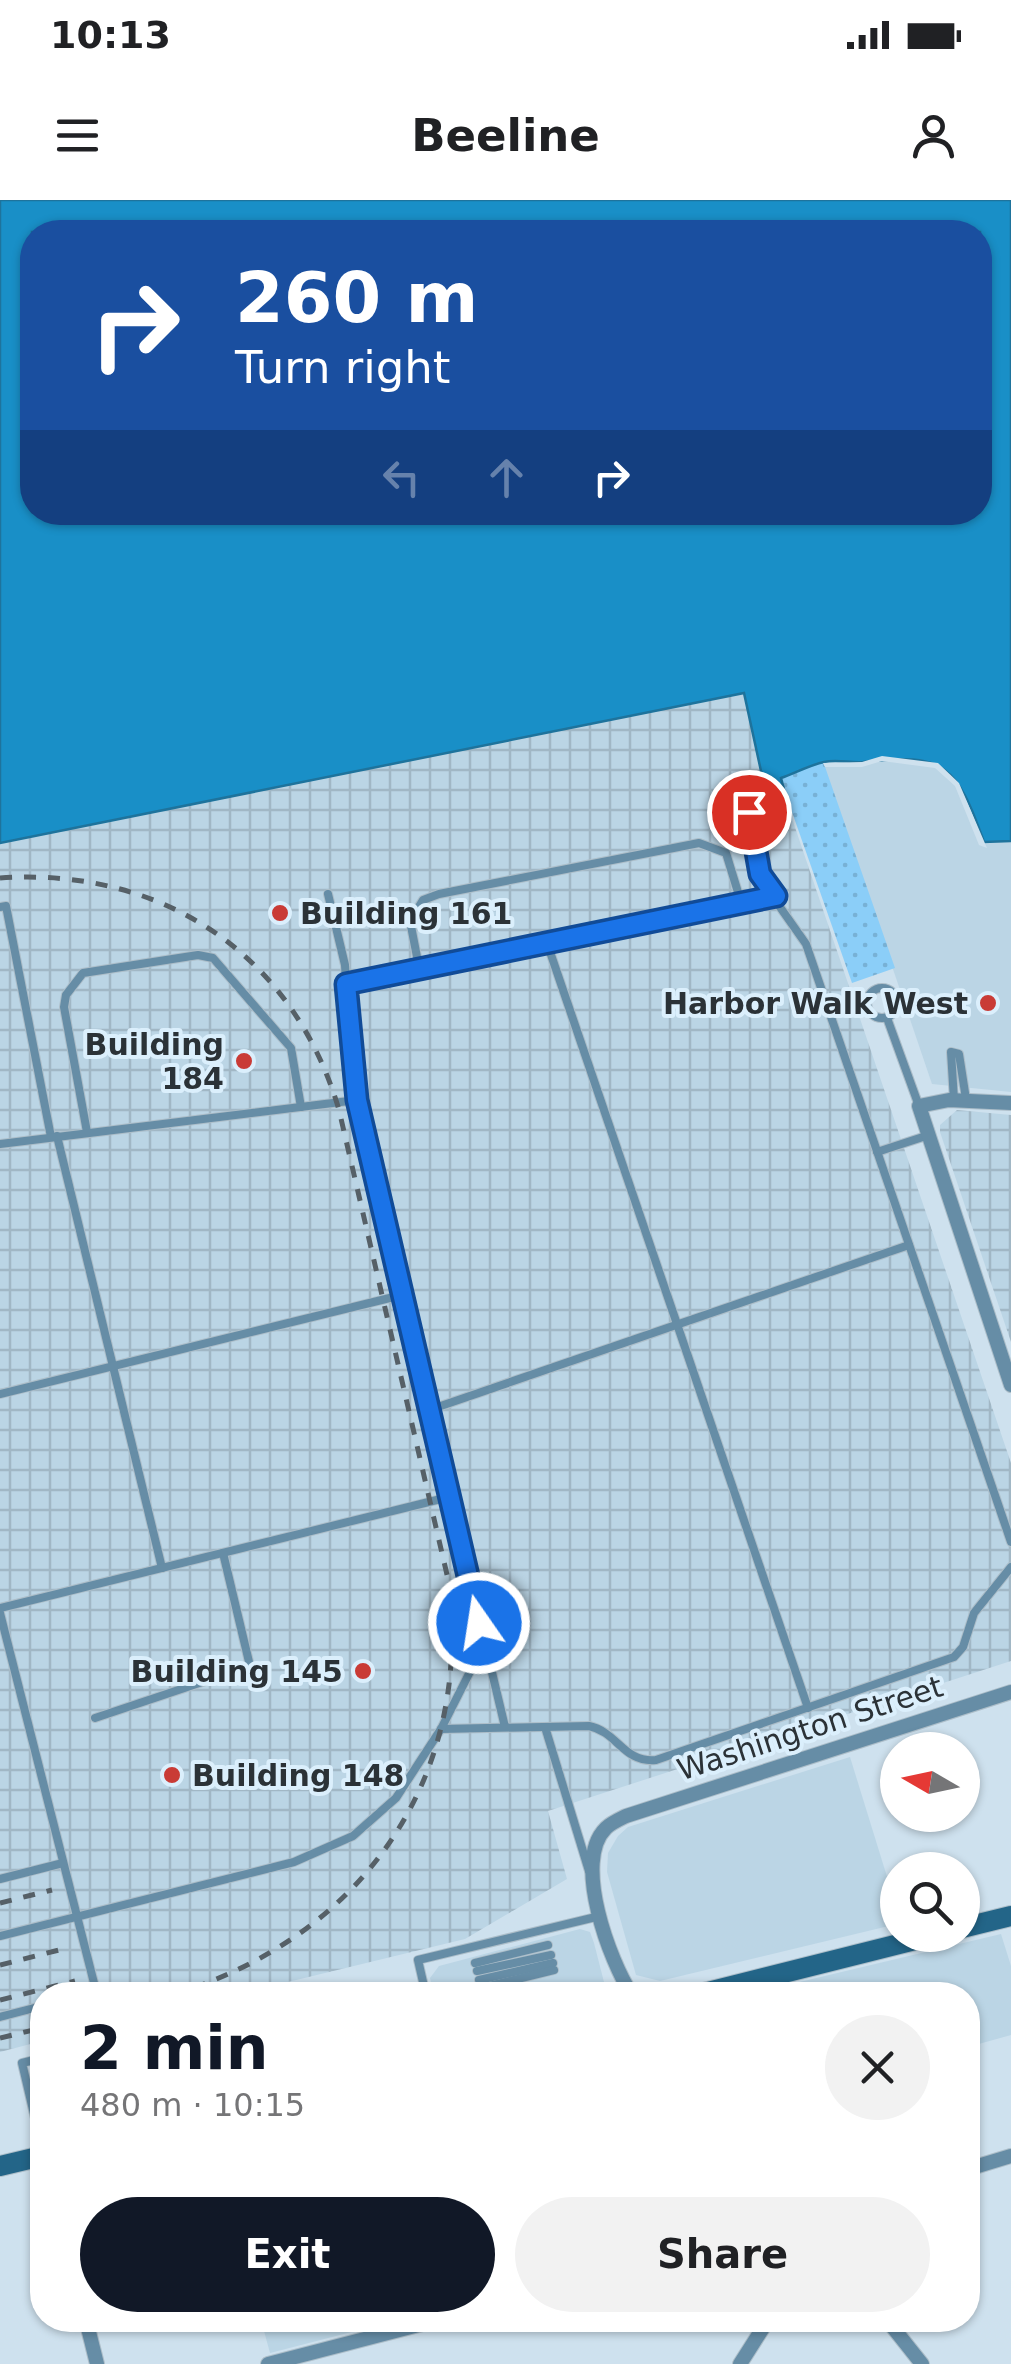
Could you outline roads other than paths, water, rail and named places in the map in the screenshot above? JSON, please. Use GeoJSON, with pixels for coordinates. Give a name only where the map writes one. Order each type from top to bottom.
{"type":"FeatureCollection","features":[{"type":"Feature","properties":{"kind":"main road"},"geometry":{"type":"LineString","coordinates":[[980,1924],[1011,1916]]}},
{"type":"Feature","properties":{"kind":"main road"},"geometry":{"type":"LineString","coordinates":[[748,1982],[880,1949]]}},
{"type":"Feature","properties":{"kind":"main road"},"geometry":{"type":"LineString","coordinates":[[0,2166],[30,2159]]}},
{"type":"Feature","properties":{"kind":"street"},"geometry":{"type":"LineString","coordinates":[[1011,1103],[960,1100],[919,1106],[1011,1385]]}},
{"type":"Feature","properties":{"kind":"street","name":"Washington Street"},"geometry":{"type":"LineString","coordinates":[[592,1882],[600,1836],[626,1816],[1011,1692]]}},
{"type":"Feature","properties":{"kind":"street"},"geometry":{"type":"LineString","coordinates":[[592,1882],[611,1955],[625,1982]]}},
{"type":"Feature","properties":{"kind":"street"},"geometry":{"type":"LineString","coordinates":[[980,2166],[1011,2156]]}},
{"type":"Feature","properties":{"kind":"street"},"geometry":{"type":"LineString","coordinates":[[89,2332],[97,2364]]}},
{"type":"Feature","properties":{"kind":"street"},"geometry":{"type":"LineString","coordinates":[[268,2364],[392,2332]]}},
{"type":"Feature","properties":{"kind":"street"},"geometry":{"type":"LineString","coordinates":[[740,2364],[760,2332]]}},
{"type":"Feature","properties":{"kind":"street"},"geometry":{"type":"LineString","coordinates":[[897,2332],[922,2364]]}},
{"type":"Feature","properties":{"kind":"lane"},"geometry":{"type":"LineString","coordinates":[[749,812],[760,874],[806,944],[1011,1542]]}},
{"type":"Feature","properties":{"kind":"lane"},"geometry":{"type":"LineString","coordinates":[[418,968],[410,922],[423,900],[439,894],[699,843],[726,853],[741,902]]}},
{"type":"Feature","properties":{"kind":"lane"},"geometry":{"type":"LineString","coordinates":[[328,894],[346,984],[357,1100],[505,1728]]}},
{"type":"Feature","properties":{"kind":"lane"},"geometry":{"type":"LineString","coordinates":[[346,984],[776,896]]}},
{"type":"Feature","properties":{"kind":"lane"},"geometry":{"type":"LineString","coordinates":[[0,907],[6,906],[54,1136],[162,1568]]}},
{"type":"Feature","properties":{"kind":"lane"},"geometry":{"type":"LineString","coordinates":[[548,943],[808,1708]]}},
{"type":"Feature","properties":{"kind":"lane"},"geometry":{"type":"LineString","coordinates":[[87,1132],[64,1006],[72,984],[83,973],[198,955],[213,958],[291,1048],[300,1107]]}},
{"type":"Feature","properties":{"kind":"lane"},"geometry":{"type":"LineString","coordinates":[[877,988],[889,989],[896,998],[896,1010],[887,1018],[875,1017],[868,1008],[868,996],[877,988]]}},
{"type":"Feature","properties":{"kind":"lane"},"geometry":{"type":"LineString","coordinates":[[887,1018],[919,1106]]}},
{"type":"Feature","properties":{"kind":"lane"},"geometry":{"type":"LineString","coordinates":[[951,1052],[959,1054],[964,1067],[960,1100],[951,1052]]}},
{"type":"Feature","properties":{"kind":"lane"},"geometry":{"type":"LineString","coordinates":[[0,1144],[357,1100]]}},
{"type":"Feature","properties":{"kind":"lane"},"geometry":{"type":"LineString","coordinates":[[878,1152],[929,1135]]}},
{"type":"Feature","properties":{"kind":"lane"},"geometry":{"type":"LineString","coordinates":[[429,1410],[909,1245]]}},
{"type":"Feature","properties":{"kind":"lane"},"geometry":{"type":"LineString","coordinates":[[0,1394],[402,1295]]}},
{"type":"Feature","properties":{"kind":"lane"},"geometry":{"type":"LineString","coordinates":[[94,1982],[0,1611],[449,1497]]}},
{"type":"Feature","properties":{"kind":"lane"},"geometry":{"type":"LineString","coordinates":[[95,1718],[250,1666],[222,1553]]}},
{"type":"Feature","properties":{"kind":"lane"},"geometry":{"type":"LineString","coordinates":[[441,1729],[602,1729],[630,1756],[644,1761],[954,1657],[963,1648],[974,1613],[1011,1566]]}},
{"type":"Feature","properties":{"kind":"lane"},"geometry":{"type":"LineString","coordinates":[[0,1936],[325,1852],[352,1836],[396,1798],[441,1729],[478,1656],[479,1623]]}},
{"type":"Feature","properties":{"kind":"lane"},"geometry":{"type":"LineString","coordinates":[[546,1727],[592,1882]]}},
{"type":"Feature","properties":{"kind":"lane"},"geometry":{"type":"LineString","coordinates":[[0,1880],[63,1863]]}},
{"type":"Feature","properties":{"kind":"lane"},"geometry":{"type":"LineString","coordinates":[[423,1982],[418,1960],[600,1916]]}},
{"type":"Feature","properties":{"kind":"lane"},"geometry":{"type":"LineString","coordinates":[[478,1976],[552,1958],[478,1976]]}},
{"type":"Feature","properties":{"kind":"lane"},"geometry":{"type":"LineString","coordinates":[[0,2017],[30,2009]]}},
{"type":"Feature","properties":{"kind":"lane"},"geometry":{"type":"LineString","coordinates":[[30,2061],[22,2063],[30,2096]]}},
{"type":"Feature","properties":{"kind":"railway"},"geometry":{"type":"LineString","coordinates":[[0,878],[59,878],[114,888],[166,905],[213,931],[254,965],[289,1006],[318,1055],[339,1110],[448,1579],[452,1652],[443,1720],[422,1783],[391,1841],[349,1891],[298,1934],[239,1969],[205,1982]]}},
{"type":"Feature","properties":{"kind":"railway"},"geometry":{"type":"LineString","coordinates":[[0,1903],[52,1890]]}},
{"type":"Feature","properties":{"kind":"railway"},"geometry":{"type":"LineString","coordinates":[[0,1965],[67,1948]]}},
{"type":"Feature","properties":{"kind":"railway"},"geometry":{"type":"LineString","coordinates":[[71,1982],[75,1981]]}},
{"type":"Feature","properties":{"kind":"railway"},"geometry":{"type":"LineString","coordinates":[[0,2000],[30,1992]]}},
{"type":"Feature","properties":{"kind":"railway"},"geometry":{"type":"LineString","coordinates":[[0,2038],[30,2031]]}},
{"type":"Feature","properties":{"kind":"place","name":"Building 161"},"geometry":{"type":"Point","coordinates":[280,913]}},
{"type":"Feature","properties":{"kind":"place","name":"Harbor Walk West"},"geometry":{"type":"Point","coordinates":[988,1003]}},
{"type":"Feature","properties":{"kind":"place","name":"Building 184"},"geometry":{"type":"Point","coordinates":[244,1061]}},
{"type":"Feature","properties":{"kind":"place","name":"Building 145"},"geometry":{"type":"Point","coordinates":[363,1671]}},
{"type":"Feature","properties":{"kind":"place","name":"Building 148"},"geometry":{"type":"Point","coordinates":[172,1775]}}]}
